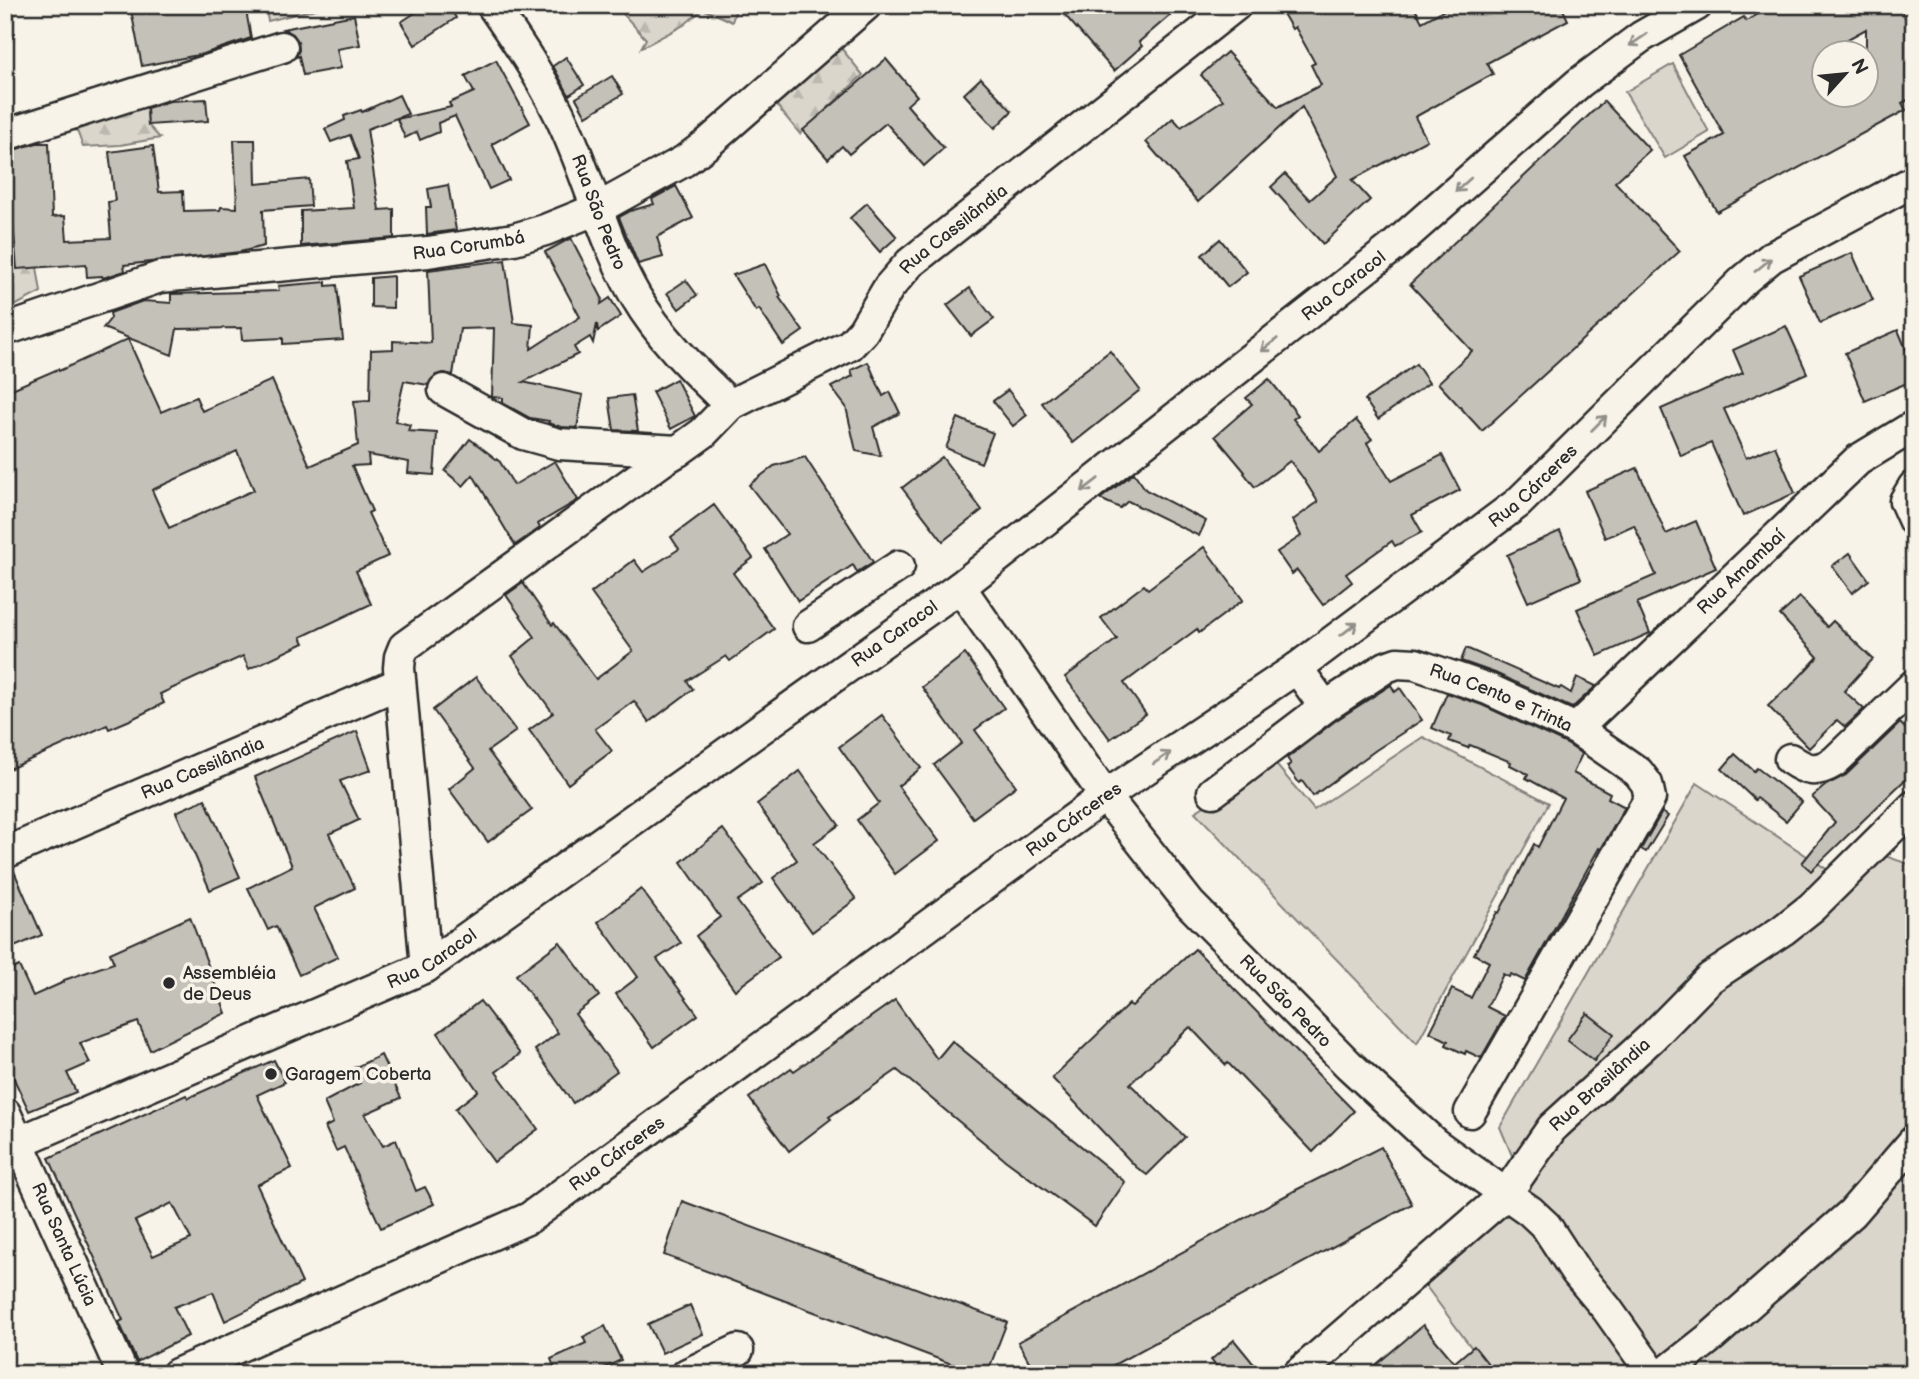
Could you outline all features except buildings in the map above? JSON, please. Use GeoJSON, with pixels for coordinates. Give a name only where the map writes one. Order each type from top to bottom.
{"type":"FeatureCollection","features":[{"type":"Feature","properties":{"kind":"street","name":"Rua São Pedro"},"geometry":{"type":"LineString","coordinates":[[492,5],[523,51],[566,127],[597,209],[636,298],[684,360],[730,405]]}},
{"type":"Feature","properties":{"kind":"street","name":"Rua Corumbá"},"geometry":{"type":"LineString","coordinates":[[5,330],[160,277],[428,252],[501,241],[545,230],[597,209],[684,161],[866,5]]}},
{"type":"Feature","properties":{"kind":"street","name":"Rua Cassilândia"},"geometry":{"type":"LineString","coordinates":[[426,967],[400,683],[400,657],[404,647],[703,433],[730,405],[850,345],[863,331],[889,287],[910,263],[1236,5]]}},
{"type":"Feature","properties":{"kind":"street","name":"Rua Caracol"},"geometry":{"type":"LineString","coordinates":[[19,1142],[426,967],[960,587],[1393,247],[1579,83],[1641,37],[1697,5]]}},
{"type":"Feature","properties":{"kind":"street"},"geometry":{"type":"LineString","coordinates":[[5,135],[282,47]]}},
{"type":"Feature","properties":{"kind":"street","name":"Rua Cárceres"},"geometry":{"type":"LineString","coordinates":[[177,1374],[530,1218],[1105,796],[1297,668],[1518,503],[1744,280],[1772,257],[1914,181]]}},
{"type":"Feature","properties":{"kind":"street"},"geometry":{"type":"LineString","coordinates":[[444,390],[523,434],[559,444],[678,451]]}},
{"type":"Feature","properties":{"kind":"street","name":"Rua Amambaí"},"geometry":{"type":"LineString","coordinates":[[1576,729],[1849,468],[1889,439],[1914,426]]}},
{"type":"Feature","properties":{"kind":"street"},"geometry":{"type":"LineString","coordinates":[[1914,486],[1905,501],[1914,521]]}},
{"type":"Feature","properties":{"kind":"street"},"geometry":{"type":"LineString","coordinates":[[808,626],[899,566]]}},
{"type":"Feature","properties":{"kind":"street","name":"Rua São Pedro"},"geometry":{"type":"LineString","coordinates":[[960,587],[1105,796],[1190,904],[1349,1065],[1434,1143],[1530,1211],[1546,1226],[1576,1272],[1607,1309],[1653,1374]]}},
{"type":"Feature","properties":{"kind":"street","name":"Rua Cento e Trinta"},"geometry":{"type":"LineString","coordinates":[[1213,792],[1325,707],[1386,667],[1398,663],[1415,664],[1488,689],[1576,729],[1638,772],[1647,784],[1650,798],[1470,1112]]}},
{"type":"Feature","properties":{"kind":"street"},"geometry":{"type":"LineString","coordinates":[[1297,668],[1325,707]]}},
{"type":"Feature","properties":{"kind":"street","name":"Rua Cassilândia"},"geometry":{"type":"LineString","coordinates":[[5,853],[400,683]]}},
{"type":"Feature","properties":{"kind":"street"},"geometry":{"type":"LineString","coordinates":[[1790,759],[1804,769],[1815,771],[1824,768],[1834,762],[1914,685]]}},
{"type":"Feature","properties":{"kind":"street","name":"Rua Brasilândia"},"geometry":{"type":"LineString","coordinates":[[1298,1374],[1506,1194],[1552,1128],[1651,1038],[1710,978],[1783,930],[1812,907],[1914,806]]}},
{"type":"Feature","properties":{"kind":"street","name":"Rua Santa Lúcia"},"geometry":{"type":"LineString","coordinates":[[5,1113],[123,1374]]}},
{"type":"Feature","properties":{"kind":"street"},"geometry":{"type":"LineString","coordinates":[[1664,1374],[1712,1337],[1852,1213],[1914,1141]]}},
{"type":"Feature","properties":{"kind":"street"},"geometry":{"type":"LineString","coordinates":[[687,1374],[738,1350]]}},
{"type":"Feature","properties":{"kind":"green space"},"geometry":{"type":"Polygon","coordinates":[[[265,5],[331,5],[268,21],[265,5]]]}},
{"type":"Feature","properties":{"kind":"green space"},"geometry":{"type":"Polygon","coordinates":[[[615,5],[745,5],[736,9],[732,22],[703,9],[684,25],[641,48],[646,39],[615,5]]]}},
{"type":"Feature","properties":{"kind":"green space"},"geometry":{"type":"Polygon","coordinates":[[[833,38],[863,75],[800,134],[769,96],[833,38]]]}},
{"type":"Feature","properties":{"kind":"green space"},"geometry":{"type":"Polygon","coordinates":[[[1673,64],[1709,132],[1665,158],[1625,92],[1673,64]]]}},
{"type":"Feature","properties":{"kind":"green space"},"geometry":{"type":"Polygon","coordinates":[[[146,103],[148,125],[160,138],[120,145],[83,147],[74,122],[146,103]]]}},
{"type":"Feature","properties":{"kind":"green space"},"geometry":{"type":"Polygon","coordinates":[[[5,202],[13,220],[17,268],[37,267],[41,292],[5,311],[5,202]]]}},
{"type":"Feature","properties":{"kind":"green space"},"geometry":{"type":"Polygon","coordinates":[[[1423,737],[1549,803],[1417,1043],[1195,812],[1274,762],[1314,810],[1423,737]]]}},
{"type":"Feature","properties":{"kind":"green space"},"geometry":{"type":"Polygon","coordinates":[[[1697,783],[1840,878],[1874,852],[1914,866],[1914,1374],[1491,1374],[1414,1270],[1527,1191],[1500,1127],[1697,783]]]}},
{"type":"Feature","properties":{"kind":"place","name":"Assembléia de Deus"},"geometry":{"type":"Point","coordinates":[169,983]}},
{"type":"Feature","properties":{"kind":"place","name":"Garagem Coberta"},"geometry":{"type":"Point","coordinates":[271,1074]}}]}
